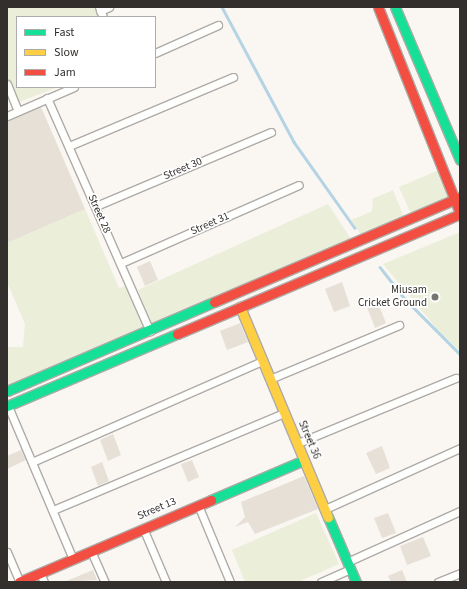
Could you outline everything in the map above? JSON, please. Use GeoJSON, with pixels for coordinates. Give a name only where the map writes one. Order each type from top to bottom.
{"type":"FeatureCollection","features":[{"type":"Feature","properties":{"kind":"street"},"geometry":{"type":"LineString","coordinates":[[101,12],[110,7]]}},
{"type":"Feature","properties":{"kind":"street"},"geometry":{"type":"LineString","coordinates":[[73,559],[7,406],[460,213],[458,198],[378,7]]}},
{"type":"Feature","properties":{"kind":"street"},"geometry":{"type":"LineString","coordinates":[[395,7],[460,160]]}},
{"type":"Feature","properties":{"kind":"street"},"geometry":{"type":"LineString","coordinates":[[156,52],[218,25]]}},
{"type":"Feature","properties":{"kind":"street"},"geometry":{"type":"LineString","coordinates":[[69,146],[233,77]]}},
{"type":"Feature","properties":{"kind":"street"},"geometry":{"type":"LineString","coordinates":[[7,84],[18,111]]}},
{"type":"Feature","properties":{"kind":"street"},"geometry":{"type":"LineString","coordinates":[[7,116],[72,88]]}},
{"type":"Feature","properties":{"kind":"street","name":"Street 28"},"geometry":{"type":"LineString","coordinates":[[47,98],[150,331]]}},
{"type":"Feature","properties":{"kind":"street","name":"Street 30"},"geometry":{"type":"LineString","coordinates":[[96,206],[271,132]]}},
{"type":"Feature","properties":{"kind":"street","name":"Street 31"},"geometry":{"type":"LineString","coordinates":[[121,264],[299,185]]}},
{"type":"Feature","properties":{"kind":"street"},"geometry":{"type":"LineString","coordinates":[[7,391],[458,198]]}},
{"type":"Feature","properties":{"kind":"street","name":"Street 36"},"geometry":{"type":"LineString","coordinates":[[240,307],[356,582]]}},
{"type":"Feature","properties":{"kind":"street"},"geometry":{"type":"LineString","coordinates":[[200,309],[205,322]]}},
{"type":"Feature","properties":{"kind":"street"},"geometry":{"type":"LineString","coordinates":[[270,379],[399,325]]}},
{"type":"Feature","properties":{"kind":"street"},"geometry":{"type":"LineString","coordinates":[[32,462],[262,362]]}},
{"type":"Feature","properties":{"kind":"street"},"geometry":{"type":"LineString","coordinates":[[50,373],[54,386]]}},
{"type":"Feature","properties":{"kind":"street"},"geometry":{"type":"LineString","coordinates":[[298,444],[456,378]]}},
{"type":"Feature","properties":{"kind":"street"},"geometry":{"type":"LineString","coordinates":[[53,510],[284,413]]}},
{"type":"Feature","properties":{"kind":"street"},"geometry":{"type":"LineString","coordinates":[[325,509],[460,448]]}},
{"type":"Feature","properties":{"kind":"street","name":"Street 13"},"geometry":{"type":"LineString","coordinates":[[20,582],[304,460]]}},
{"type":"Feature","properties":{"kind":"street"},"geometry":{"type":"LineString","coordinates":[[198,505],[230,582]]}},
{"type":"Feature","properties":{"kind":"street"},"geometry":{"type":"LineString","coordinates":[[321,582],[349,566],[460,511]]}},
{"type":"Feature","properties":{"kind":"street"},"geometry":{"type":"LineString","coordinates":[[143,528],[166,582]]}},
{"type":"Feature","properties":{"kind":"street"},"geometry":{"type":"LineString","coordinates":[[91,551],[105,582]]}},
{"type":"Feature","properties":{"kind":"street"},"geometry":{"type":"LineString","coordinates":[[7,552],[20,582]]}},
{"type":"Feature","properties":{"kind":"street"},"geometry":{"type":"LineString","coordinates":[[40,573],[44,582]]}},
{"type":"Feature","properties":{"kind":"street"},"geometry":{"type":"LineString","coordinates":[[438,582],[460,573]]}},
{"type":"Feature","properties":{"kind":"green space"},"geometry":{"type":"Polygon","coordinates":[[[7,7],[94,7],[98,16],[16,16],[16,88],[55,88],[19,102],[7,76],[7,7]]]}},
{"type":"Feature","properties":{"kind":"green space"},"geometry":{"type":"Polygon","coordinates":[[[441,169],[451,197],[411,214],[399,187],[441,169]]]}},
{"type":"Feature","properties":{"kind":"green space"},"geometry":{"type":"Polygon","coordinates":[[[393,190],[404,217],[361,235],[351,220],[371,212],[373,206],[372,199],[393,190]]]}},
{"type":"Feature","properties":{"kind":"green space"},"geometry":{"type":"Polygon","coordinates":[[[328,204],[351,239],[151,324],[138,290],[328,204]]]}},
{"type":"Feature","properties":{"kind":"green space"},"geometry":{"type":"Polygon","coordinates":[[[85,209],[119,288],[127,286],[144,328],[7,388],[7,347],[23,347],[25,324],[7,282],[7,243],[85,209]]]}},
{"type":"Feature","properties":{"kind":"green space","name":"Miusam Cricket Ground"},"geometry":{"type":"Polygon","coordinates":[[[460,232],[460,351],[437,329],[383,264],[460,232]]]}},
{"type":"Feature","properties":{"kind":"green space"},"geometry":{"type":"Polygon","coordinates":[[[316,513],[339,564],[298,582],[245,582],[232,550],[316,513]]]}},
{"type":"Feature","properties":{"kind":"building"},"geometry":{"type":"Polygon","coordinates":[[[41,107],[85,209],[7,243],[7,121],[41,107]]]}},
{"type":"Feature","properties":{"kind":"building"},"geometry":{"type":"Polygon","coordinates":[[[150,261],[158,280],[145,286],[137,267],[150,261]]]}},
{"type":"Feature","properties":{"kind":"building"},"geometry":{"type":"Polygon","coordinates":[[[342,282],[350,306],[334,312],[325,289],[342,282]]]}},
{"type":"Feature","properties":{"kind":"building"},"geometry":{"type":"Polygon","coordinates":[[[376,298],[386,323],[375,328],[365,302],[376,298]]]}},
{"type":"Feature","properties":{"kind":"building"},"geometry":{"type":"Polygon","coordinates":[[[240,323],[248,342],[227,350],[220,331],[240,323]]]}},
{"type":"Feature","properties":{"kind":"building"},"geometry":{"type":"Polygon","coordinates":[[[113,434],[121,455],[108,461],[100,440],[113,434]]]}},
{"type":"Feature","properties":{"kind":"building"},"geometry":{"type":"Polygon","coordinates":[[[382,446],[390,468],[376,474],[366,453],[382,446]]]}},
{"type":"Feature","properties":{"kind":"building"},"geometry":{"type":"Polygon","coordinates":[[[21,450],[26,460],[7,469],[7,456],[21,450]]]}},
{"type":"Feature","properties":{"kind":"building"},"geometry":{"type":"Polygon","coordinates":[[[192,460],[199,477],[188,482],[181,464],[192,460]]]}},
{"type":"Feature","properties":{"kind":"building"},"geometry":{"type":"Polygon","coordinates":[[[102,462],[109,481],[98,486],[91,467],[102,462]]]}},
{"type":"Feature","properties":{"kind":"building"},"geometry":{"type":"Polygon","coordinates":[[[304,476],[318,509],[255,534],[248,522],[235,527],[245,517],[241,502],[304,476]]]}},
{"type":"Feature","properties":{"kind":"building"},"geometry":{"type":"Polygon","coordinates":[[[388,513],[396,533],[382,538],[374,518],[388,513]]]}},
{"type":"Feature","properties":{"kind":"building"},"geometry":{"type":"Polygon","coordinates":[[[423,537],[431,556],[407,565],[400,546],[423,537]]]}},
{"type":"Feature","properties":{"kind":"building"},"geometry":{"type":"Polygon","coordinates":[[[93,570],[97,580],[64,582],[93,570]]]}},
{"type":"Feature","properties":{"kind":"building"},"geometry":{"type":"Polygon","coordinates":[[[402,570],[407,582],[391,582],[388,576],[402,570]]]}},
{"type":"Feature","properties":{"kind":"waterway"},"geometry":{"type":"LineString","coordinates":[[222,7],[294,142],[355,228]]}},
{"type":"Feature","properties":{"kind":"waterway"},"geometry":{"type":"LineString","coordinates":[[380,267],[404,298],[460,354]]}},
{"type":"Feature","properties":{"kind":"traffic: fast"},"geometry":{"type":"LineString","coordinates":[[395,7],[460,160]]}},
{"type":"Feature","properties":{"kind":"traffic: fast"},"geometry":{"type":"LineString","coordinates":[[7,391],[214,302]]}},
{"type":"Feature","properties":{"kind":"traffic: fast"},"geometry":{"type":"LineString","coordinates":[[7,406],[177,334]]}},
{"type":"Feature","properties":{"kind":"traffic: fast"},"geometry":{"type":"LineString","coordinates":[[211,500],[304,460]]}},
{"type":"Feature","properties":{"kind":"traffic: fast"},"geometry":{"type":"LineString","coordinates":[[328,517],[356,582]]}},
{"type":"Feature","properties":{"kind":"traffic: slow"},"geometry":{"type":"LineString","coordinates":[[240,307],[328,517]]}},
{"type":"Feature","properties":{"kind":"traffic: jam"},"geometry":{"type":"LineString","coordinates":[[378,7],[460,213]]}},
{"type":"Feature","properties":{"kind":"traffic: jam"},"geometry":{"type":"LineString","coordinates":[[214,302],[460,197]]}},
{"type":"Feature","properties":{"kind":"traffic: jam"},"geometry":{"type":"LineString","coordinates":[[177,334],[460,214]]}},
{"type":"Feature","properties":{"kind":"traffic: jam"},"geometry":{"type":"LineString","coordinates":[[19,582],[211,500]]}},
{"type":"Feature","properties":{"kind":"place","name":"Miusam Cricket Ground"},"geometry":{"type":"Point","coordinates":[435,297]}}]}
